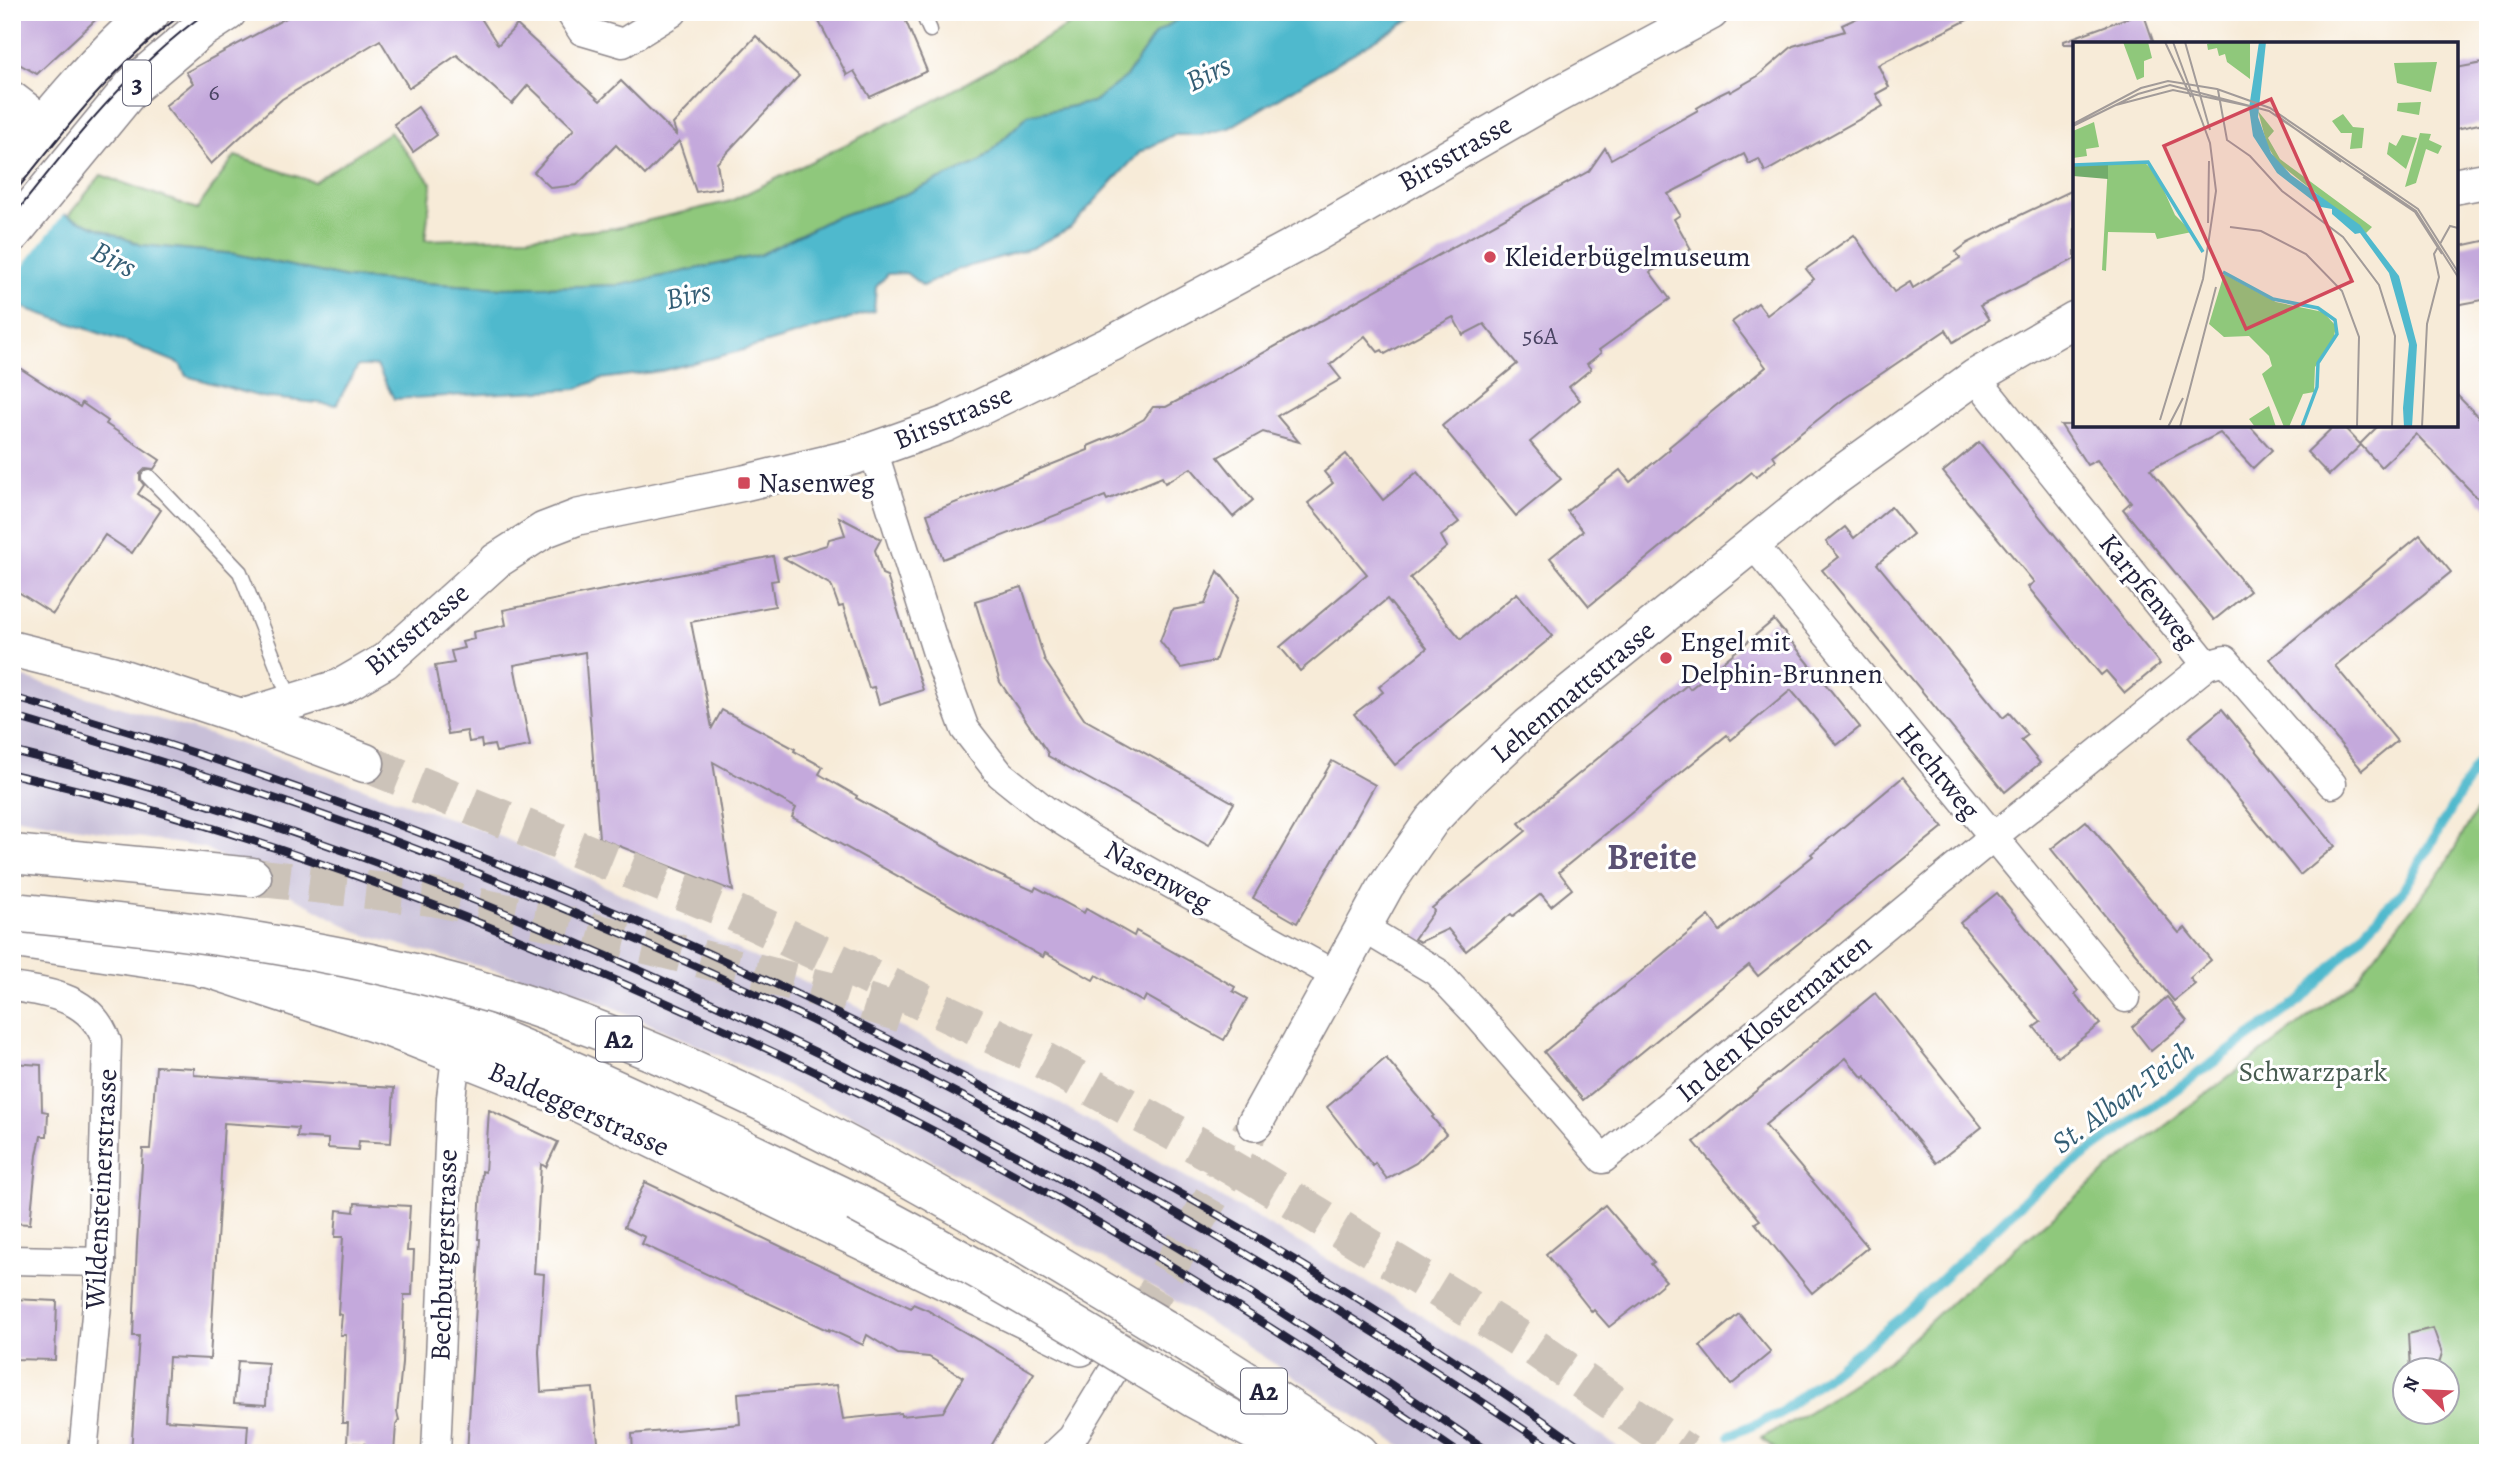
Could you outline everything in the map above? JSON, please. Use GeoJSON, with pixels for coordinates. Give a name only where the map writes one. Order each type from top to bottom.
{"type":"FeatureCollection","features":[{"type":"Feature","properties":{"kind":"main road","name":"3"},"geometry":{"type":"LineString","coordinates":[[28,143],[101,60],[151,12]]}},
{"type":"Feature","properties":{"kind":"main road","name":"3"},"geometry":{"type":"LineString","coordinates":[[12,233],[133,86],[198,31],[227,12]]}},
{"type":"Feature","properties":{"kind":"main road"},"geometry":{"type":"LineString","coordinates":[[243,717],[365,763]]}},
{"type":"Feature","properties":{"kind":"main road"},"geometry":{"type":"LineString","coordinates":[[12,849],[51,857]]}},
{"type":"Feature","properties":{"kind":"main road"},"geometry":{"type":"LineString","coordinates":[[12,855],[251,877]]}},
{"type":"Feature","properties":{"kind":"main road","name":"A2"},"geometry":{"type":"LineString","coordinates":[[12,912],[195,932],[295,947],[446,981],[534,1007],[651,1052],[784,1114],[1007,1234],[1168,1331],[1359,1453]]}},
{"type":"Feature","properties":{"kind":"main road"},"geometry":{"type":"LineString","coordinates":[[203,968],[276,972],[342,983],[411,1005],[550,1060],[856,1203],[1055,1312],[1131,1367],[1295,1453]]}},
{"type":"Feature","properties":{"kind":"street"},"geometry":{"type":"LineString","coordinates":[[570,12],[582,31],[624,43],[673,12]]}},
{"type":"Feature","properties":{"kind":"street","name":"Birsstrasse"},"geometry":{"type":"LineString","coordinates":[[243,717],[340,687],[385,661],[496,561],[544,530],[578,517],[744,483],[873,450],[946,424],[1111,344],[1312,236],[1555,96],[1711,12]]}},
{"type":"Feature","properties":{"kind":"street"},"geometry":{"type":"LineString","coordinates":[[12,94],[28,143]]}},
{"type":"Feature","properties":{"kind":"street"},"geometry":{"type":"LineString","coordinates":[[2458,186],[2488,180]]}},
{"type":"Feature","properties":{"kind":"street","name":"Lehenmattstrasse"},"geometry":{"type":"LineString","coordinates":[[1255,1122],[1386,886],[1432,820],[1464,786],[1529,725],[1832,480],[1975,377],[2073,320]]}},
{"type":"Feature","properties":{"kind":"street","name":"Karpfenweg"},"geometry":{"type":"LineString","coordinates":[[1975,377],[2207,665],[2225,660],[2332,784]]}},
{"type":"Feature","properties":{"kind":"street","name":"Nasenweg"},"geometry":{"type":"LineString","coordinates":[[873,450],[937,653],[965,729],[1000,775],[1045,810],[1094,841],[1335,975]]}},
{"type":"Feature","properties":{"kind":"street","name":"Hechtweg"},"geometry":{"type":"LineString","coordinates":[[1752,543],[2126,998]]}},
{"type":"Feature","properties":{"kind":"street"},"geometry":{"type":"LineString","coordinates":[[12,649],[113,674],[243,717]]}},
{"type":"Feature","properties":{"kind":"street","name":"In den Klostermatten"},"geometry":{"type":"LineString","coordinates":[[1362,927],[1437,972],[1603,1159],[1993,837],[2207,665]]}},
{"type":"Feature","properties":{"kind":"street","name":"Baldeggerstrasse"},"geometry":{"type":"LineString","coordinates":[[12,940],[203,968],[391,1030],[580,1105],[1131,1367]]}},
{"type":"Feature","properties":{"kind":"street","name":"Wildensteinerstrasse"},"geometry":{"type":"LineString","coordinates":[[12,987],[40,991],[88,1010],[101,1025],[107,1042],[101,1262],[83,1453]]}},
{"type":"Feature","properties":{"kind":"street","name":"Bechburgerstrasse"},"geometry":{"type":"LineString","coordinates":[[436,1453],[451,1098],[456,1057]]}},
{"type":"Feature","properties":{"kind":"street"},"geometry":{"type":"LineString","coordinates":[[12,1260],[101,1262]]}},
{"type":"Feature","properties":{"kind":"street"},"geometry":{"type":"LineString","coordinates":[[1056,1453],[1072,1438],[1131,1367]]}},
{"type":"Feature","properties":{"kind":"lane"},"geometry":{"type":"LineString","coordinates":[[922,12],[930,30]]}},
{"type":"Feature","properties":{"kind":"lane"},"geometry":{"type":"LineString","coordinates":[[149,477],[240,572],[292,703]]}},
{"type":"Feature","properties":{"kind":"shaded area"},"geometry":{"type":"Polygon","coordinates":[[[12,674],[246,746],[504,838],[1055,1101],[1396,1299],[1627,1453],[1412,1453],[1134,1276],[868,1123],[586,995],[361,934],[205,848],[12,817],[12,674]]]}},
{"type":"Feature","properties":{"kind":"green space"},"geometry":{"type":"Polygon","coordinates":[[[1093,12],[1189,12],[1155,34],[1126,77],[1093,102],[1028,115],[980,162],[899,197],[833,218],[760,255],[621,285],[507,288],[347,278],[236,254],[141,245],[68,216],[101,175],[197,209],[235,156],[314,182],[390,132],[432,184],[425,240],[528,237],[616,228],[731,201],[930,103],[1093,12]]]}},
{"type":"Feature","properties":{"kind":"green space","name":"Schwarzpark"},"geometry":{"type":"Polygon","coordinates":[[[2488,790],[2488,1453],[1780,1453],[1761,1438],[1802,1416],[1888,1361],[1953,1300],[2116,1163],[2353,983],[2443,869],[2488,790]]]}},
{"type":"Feature","properties":{"kind":"water","name":"Birs"},"geometry":{"type":"Polygon","coordinates":[[[1189,12],[1422,12],[1229,128],[1201,135],[1173,135],[1140,152],[1070,228],[1032,248],[953,271],[923,286],[906,273],[888,274],[876,287],[874,311],[740,351],[661,371],[600,379],[577,389],[394,399],[377,366],[358,366],[336,405],[261,397],[186,376],[180,364],[129,343],[12,304],[12,182],[68,216],[141,245],[235,254],[347,278],[502,288],[621,285],[760,255],[833,218],[899,197],[980,162],[1028,115],[1093,102],[1126,77],[1155,34],[1189,12]]]}},
{"type":"Feature","properties":{"kind":"pier"},"geometry":{"type":"Polygon","coordinates":[[[12,179],[66,211],[12,280],[12,179]]]}},
{"type":"Feature","properties":{"kind":"building"},"geometry":{"type":"Polygon","coordinates":[[[12,12],[104,12],[37,74],[12,60],[12,12]]]}},
{"type":"Feature","properties":{"kind":"building"},"geometry":{"type":"Polygon","coordinates":[[[297,12],[477,12],[498,45],[517,25],[600,101],[621,81],[677,136],[673,124],[756,36],[799,76],[717,163],[721,188],[696,192],[679,141],[645,175],[616,145],[577,185],[551,188],[534,172],[574,129],[528,85],[512,104],[457,55],[409,88],[380,40],[282,99],[211,164],[165,106],[193,83],[186,72],[297,12]]]}},
{"type":"Feature","properties":{"kind":"building"},"geometry":{"type":"Polygon","coordinates":[[[814,12],[902,12],[927,71],[870,97],[854,71],[847,75],[814,12]]]}},
{"type":"Feature","properties":{"kind":"building"},"geometry":{"type":"Polygon","coordinates":[[[1870,12],[1983,12],[1878,65],[1889,87],[1876,94],[1883,106],[1765,172],[1759,159],[1749,164],[1744,154],[1668,194],[1680,215],[1674,219],[1691,249],[1650,272],[1670,299],[1599,350],[1601,353],[1587,364],[1591,369],[1569,387],[1580,400],[1530,442],[1561,479],[1516,516],[1442,426],[1517,364],[1484,324],[1463,335],[1453,317],[1385,354],[1382,350],[1378,352],[1365,336],[1330,365],[1341,379],[1277,416],[1299,442],[1263,432],[1218,457],[1253,500],[1233,517],[1191,468],[1165,483],[1162,477],[1107,500],[1105,496],[943,559],[927,514],[1088,450],[1088,446],[1144,419],[1153,407],[1166,407],[1181,399],[1589,171],[1605,148],[1611,159],[1698,110],[1697,108],[1719,95],[1729,90],[1730,92],[1758,76],[1793,46],[1845,31],[1842,25],[1870,12]]]}},
{"type":"Feature","properties":{"kind":"building"},"geometry":{"type":"Polygon","coordinates":[[[2143,12],[2153,42],[2064,44],[2064,41],[2143,12]]]}},
{"type":"Feature","properties":{"kind":"building"},"geometry":{"type":"Polygon","coordinates":[[[2488,62],[2488,122],[2458,129],[2458,68],[2488,62]]]}},
{"type":"Feature","properties":{"kind":"building"},"geometry":{"type":"Polygon","coordinates":[[[418,107],[437,135],[413,152],[394,124],[418,107]]]}},
{"type":"Feature","properties":{"kind":"building"},"geometry":{"type":"Polygon","coordinates":[[[2073,190],[2073,260],[1980,306],[1989,320],[1953,342],[1946,330],[1844,399],[1773,455],[1776,460],[1756,477],[1752,472],[1589,606],[1550,558],[1583,531],[1567,511],[1620,470],[1630,482],[1766,367],[1732,322],[1758,303],[1767,315],[1814,279],[1806,269],[1854,235],[1894,292],[1910,282],[1913,288],[1960,258],[1956,252],[1968,243],[2073,190]]]}},
{"type":"Feature","properties":{"kind":"building"},"geometry":{"type":"Polygon","coordinates":[[[2488,240],[2488,299],[2458,305],[2458,247],[2488,240]]]}},
{"type":"Feature","properties":{"kind":"building"},"geometry":{"type":"Polygon","coordinates":[[[12,363],[80,407],[82,403],[108,421],[106,424],[160,460],[154,469],[146,468],[140,474],[144,485],[138,494],[161,510],[132,553],[105,535],[53,614],[12,588],[12,363]]]}},
{"type":"Feature","properties":{"kind":"building"},"geometry":{"type":"Polygon","coordinates":[[[2458,396],[2488,427],[2488,509],[2416,434],[2381,467],[2361,445],[2329,475],[2307,452],[2333,427],[2344,427],[2360,444],[2377,427],[2458,427],[2458,396]]]}},
{"type":"Feature","properties":{"kind":"building"},"geometry":{"type":"Polygon","coordinates":[[[2061,425],[2251,427],[2272,450],[2253,468],[2220,433],[2150,469],[2250,591],[2214,620],[2123,509],[2131,502],[2097,460],[2087,465],[2061,425]]]}},
{"type":"Feature","properties":{"kind":"building"},"geometry":{"type":"Polygon","coordinates":[[[1979,442],[2160,664],[2125,693],[2106,671],[2101,675],[2046,609],[2028,587],[2034,582],[1943,472],[1979,442]]]}},
{"type":"Feature","properties":{"kind":"building"},"geometry":{"type":"Polygon","coordinates":[[[1346,454],[1383,500],[1417,472],[1459,522],[1441,536],[1447,547],[1410,578],[1461,639],[1517,593],[1553,636],[1395,765],[1354,714],[1383,692],[1379,687],[1427,648],[1387,599],[1300,671],[1280,647],[1367,574],[1308,503],[1333,483],[1324,472],[1346,454]]]}},
{"type":"Feature","properties":{"kind":"building"},"geometry":{"type":"Polygon","coordinates":[[[1891,507],[1913,534],[1877,564],[2003,718],[2009,713],[2028,735],[2021,740],[2040,763],[2005,792],[1822,570],[1839,557],[1826,542],[1845,527],[1854,538],[1891,507]]]}},
{"type":"Feature","properties":{"kind":"building"},"geometry":{"type":"Polygon","coordinates":[[[839,517],[881,539],[875,550],[882,574],[887,576],[923,690],[879,704],[874,687],[869,688],[843,606],[839,607],[831,585],[784,558],[827,545],[829,539],[845,535],[839,517]]]}},
{"type":"Feature","properties":{"kind":"building"},"geometry":{"type":"Polygon","coordinates":[[[2420,535],[2451,572],[2335,666],[2397,741],[2362,770],[2270,659],[2420,535]]]}},
{"type":"Feature","properties":{"kind":"building"},"geometry":{"type":"Polygon","coordinates":[[[773,556],[778,580],[771,581],[775,606],[691,622],[712,728],[722,710],[823,767],[819,774],[857,796],[856,798],[979,866],[1034,891],[1036,887],[1084,913],[1086,909],[1134,936],[1136,931],[1235,987],[1233,991],[1247,999],[1224,1040],[1146,996],[1143,1002],[1096,975],[1093,980],[1045,953],[1043,957],[792,817],[796,808],[713,762],[733,891],[599,838],[585,652],[514,665],[530,746],[496,752],[494,745],[482,747],[481,740],[469,742],[467,731],[448,734],[435,666],[454,663],[451,651],[464,648],[462,642],[474,639],[473,632],[506,625],[503,610],[773,556]]]}},
{"type":"Feature","properties":{"kind":"building"},"geometry":{"type":"Polygon","coordinates":[[[1218,571],[1239,597],[1215,661],[1181,668],[1160,641],[1172,610],[1205,604],[1218,571]]]}},
{"type":"Feature","properties":{"kind":"building"},"geometry":{"type":"Polygon","coordinates":[[[1022,587],[1045,661],[1084,719],[1234,803],[1209,846],[1048,756],[1000,682],[975,601],[1022,587]]]}},
{"type":"Feature","properties":{"kind":"building"},"geometry":{"type":"Polygon","coordinates":[[[1774,620],[1860,727],[1837,745],[1791,690],[1731,740],[1727,735],[1559,872],[1572,889],[1551,906],[1541,894],[1513,916],[1511,914],[1466,951],[1448,929],[1420,942],[1414,939],[1434,911],[1432,908],[1526,831],[1519,823],[1687,685],[1690,689],[1774,620]]]}},
{"type":"Feature","properties":{"kind":"building"},"geometry":{"type":"Polygon","coordinates":[[[2222,709],[2335,846],[2300,875],[2188,737],[2222,709]]]}},
{"type":"Feature","properties":{"kind":"building"},"geometry":{"type":"Polygon","coordinates":[[[1332,761],[1375,785],[1297,923],[1253,898],[1332,761]]]}},
{"type":"Feature","properties":{"kind":"building"},"geometry":{"type":"Polygon","coordinates":[[[1903,777],[1943,827],[1758,976],[1749,965],[1583,1100],[1544,1052],[1709,916],[1720,931],[1813,856],[1811,854],[1903,777]]]}},
{"type":"Feature","properties":{"kind":"building"},"geometry":{"type":"Polygon","coordinates":[[[2086,821],[2179,933],[2185,928],[2211,960],[2190,978],[2195,984],[2174,1001],[2051,849],[2086,821]]]}},
{"type":"Feature","properties":{"kind":"building"},"geometry":{"type":"Polygon","coordinates":[[[1997,893],[2078,991],[2075,994],[2100,1024],[2058,1057],[2034,1027],[2041,1022],[1960,923],[1997,893]]]}},
{"type":"Feature","properties":{"kind":"building"},"geometry":{"type":"Polygon","coordinates":[[[1875,993],[1982,1127],[1936,1163],[1865,1076],[1863,1078],[1846,1058],[1765,1125],[1868,1247],[1812,1293],[1755,1223],[1760,1220],[1694,1142],[1875,993]]]}},
{"type":"Feature","properties":{"kind":"building"},"geometry":{"type":"Polygon","coordinates":[[[2167,997],[2187,1021],[2151,1051],[2132,1027],[2167,997]]]}},
{"type":"Feature","properties":{"kind":"building"},"geometry":{"type":"Polygon","coordinates":[[[1386,1058],[1434,1115],[1432,1117],[1446,1134],[1416,1163],[1387,1179],[1375,1163],[1373,1166],[1327,1107],[1386,1058]]]}},
{"type":"Feature","properties":{"kind":"building"},"geometry":{"type":"Polygon","coordinates":[[[12,1063],[41,1065],[42,1111],[48,1112],[47,1136],[41,1136],[37,1155],[30,1224],[12,1223],[12,1063]]]}},
{"type":"Feature","properties":{"kind":"building"},"geometry":{"type":"Polygon","coordinates":[[[156,1066],[194,1068],[194,1075],[394,1088],[391,1143],[359,1141],[358,1150],[328,1148],[328,1139],[297,1137],[298,1128],[224,1123],[210,1359],[169,1357],[165,1420],[248,1425],[246,1453],[131,1453],[139,1336],[133,1336],[143,1149],[150,1149],[156,1066]]]}},
{"type":"Feature","properties":{"kind":"building"},"geometry":{"type":"Polygon","coordinates":[[[489,1110],[558,1142],[546,1167],[541,1164],[534,1273],[544,1274],[539,1352],[541,1392],[593,1388],[599,1453],[467,1453],[482,1171],[485,1172],[489,1110]]]}},
{"type":"Feature","properties":{"kind":"building"},"geometry":{"type":"Polygon","coordinates":[[[645,1182],[911,1308],[913,1304],[927,1310],[1034,1373],[987,1453],[633,1453],[632,1434],[740,1424],[738,1393],[837,1385],[843,1419],[901,1413],[901,1416],[943,1412],[963,1377],[929,1357],[898,1354],[867,1335],[863,1345],[829,1331],[642,1244],[645,1237],[624,1227],[645,1182]]]}},
{"type":"Feature","properties":{"kind":"building"},"geometry":{"type":"Polygon","coordinates":[[[355,1203],[410,1206],[407,1251],[414,1251],[412,1295],[404,1295],[397,1412],[399,1420],[396,1425],[394,1453],[365,1453],[365,1444],[347,1443],[348,1423],[342,1423],[346,1335],[340,1335],[342,1315],[338,1314],[343,1237],[335,1237],[337,1210],[354,1212],[355,1203]]]}},
{"type":"Feature","properties":{"kind":"building"},"geometry":{"type":"Polygon","coordinates":[[[1605,1205],[1654,1262],[1651,1264],[1666,1281],[1609,1327],[1594,1310],[1592,1312],[1546,1254],[1605,1205]]]}},
{"type":"Feature","properties":{"kind":"building"},"geometry":{"type":"Polygon","coordinates":[[[12,1299],[57,1301],[55,1360],[12,1359],[12,1299]]]}},
{"type":"Feature","properties":{"kind":"building"},"geometry":{"type":"Polygon","coordinates":[[[1739,1314],[1771,1352],[1731,1385],[1700,1346],[1739,1314]]]}},
{"type":"Feature","properties":{"kind":"building"},"geometry":{"type":"Polygon","coordinates":[[[2433,1328],[2441,1356],[2409,1356],[2408,1334],[2433,1328]]]}},
{"type":"Feature","properties":{"kind":"building"},"geometry":{"type":"Polygon","coordinates":[[[238,1361],[268,1363],[266,1405],[234,1403],[238,1361]]]}},
{"type":"Feature","properties":{"kind":"waterway","name":"St. Alban-Teich"},"geometry":{"type":"LineString","coordinates":[[1730,1435],[1779,1414],[1903,1316],[2032,1193],[2303,998],[2403,891],[2488,746]]}},
{"type":"Feature","properties":{"kind":"tunnel"},"geometry":{"type":"LineString","coordinates":[[365,763],[733,912],[1028,1052],[1250,1174],[1535,1348],[1686,1453]]}},
{"type":"Feature","properties":{"kind":"tunnel"},"geometry":{"type":"LineString","coordinates":[[252,877],[432,897],[562,924],[838,993],[903,1014]]}},
{"type":"Feature","properties":{"kind":"tunnel"},"geometry":{"type":"LineString","coordinates":[[1116,1366],[1153,1296],[1255,1123]]}},
{"type":"Feature","properties":{"kind":"tram line"},"geometry":{"type":"LineString","coordinates":[[12,196],[92,98],[137,53],[185,12]]}},
{"type":"Feature","properties":{"kind":"tram line"},"geometry":{"type":"LineString","coordinates":[[12,218],[102,108],[152,57],[207,12]]}},
{"type":"Feature","properties":{"kind":"railway"},"geometry":{"type":"LineString","coordinates":[[12,697],[265,777],[513,869],[755,975],[875,1032],[993,1092],[1223,1217],[1446,1354],[1589,1453]]}},
{"type":"Feature","properties":{"kind":"railway"},"geometry":{"type":"LineString","coordinates":[[12,716],[227,782],[386,838],[586,918],[731,982],[1016,1124],[1155,1201],[1426,1365],[1559,1453]]}},
{"type":"Feature","properties":{"kind":"railway"},"geometry":{"type":"LineString","coordinates":[[12,751],[168,793],[397,870],[547,930],[784,1037],[998,1145],[1108,1206],[1329,1343],[1491,1453]]}},
{"type":"Feature","properties":{"kind":"railway"},"geometry":{"type":"LineString","coordinates":[[12,774],[91,793],[246,838],[398,891],[548,951],[791,1060],[957,1143],[1149,1252],[1337,1370],[1459,1453]]}},
{"type":"Feature","properties":{"kind":"place","name":"Kleiderbügelmuseum"},"geometry":{"type":"Point","coordinates":[1490,257]}},
{"type":"Feature","properties":{"kind":"place","name":"Nasenweg"},"geometry":{"type":"Point","coordinates":[744,483]}},
{"type":"Feature","properties":{"kind":"place","name":"Engel mit Delphin-Brunnen"},"geometry":{"type":"Point","coordinates":[1666,658]}},
{"type":"Feature","properties":{"kind":"district","name":"Breite"},"geometry":{"type":"Point","coordinates":[1652,857]}}]}
